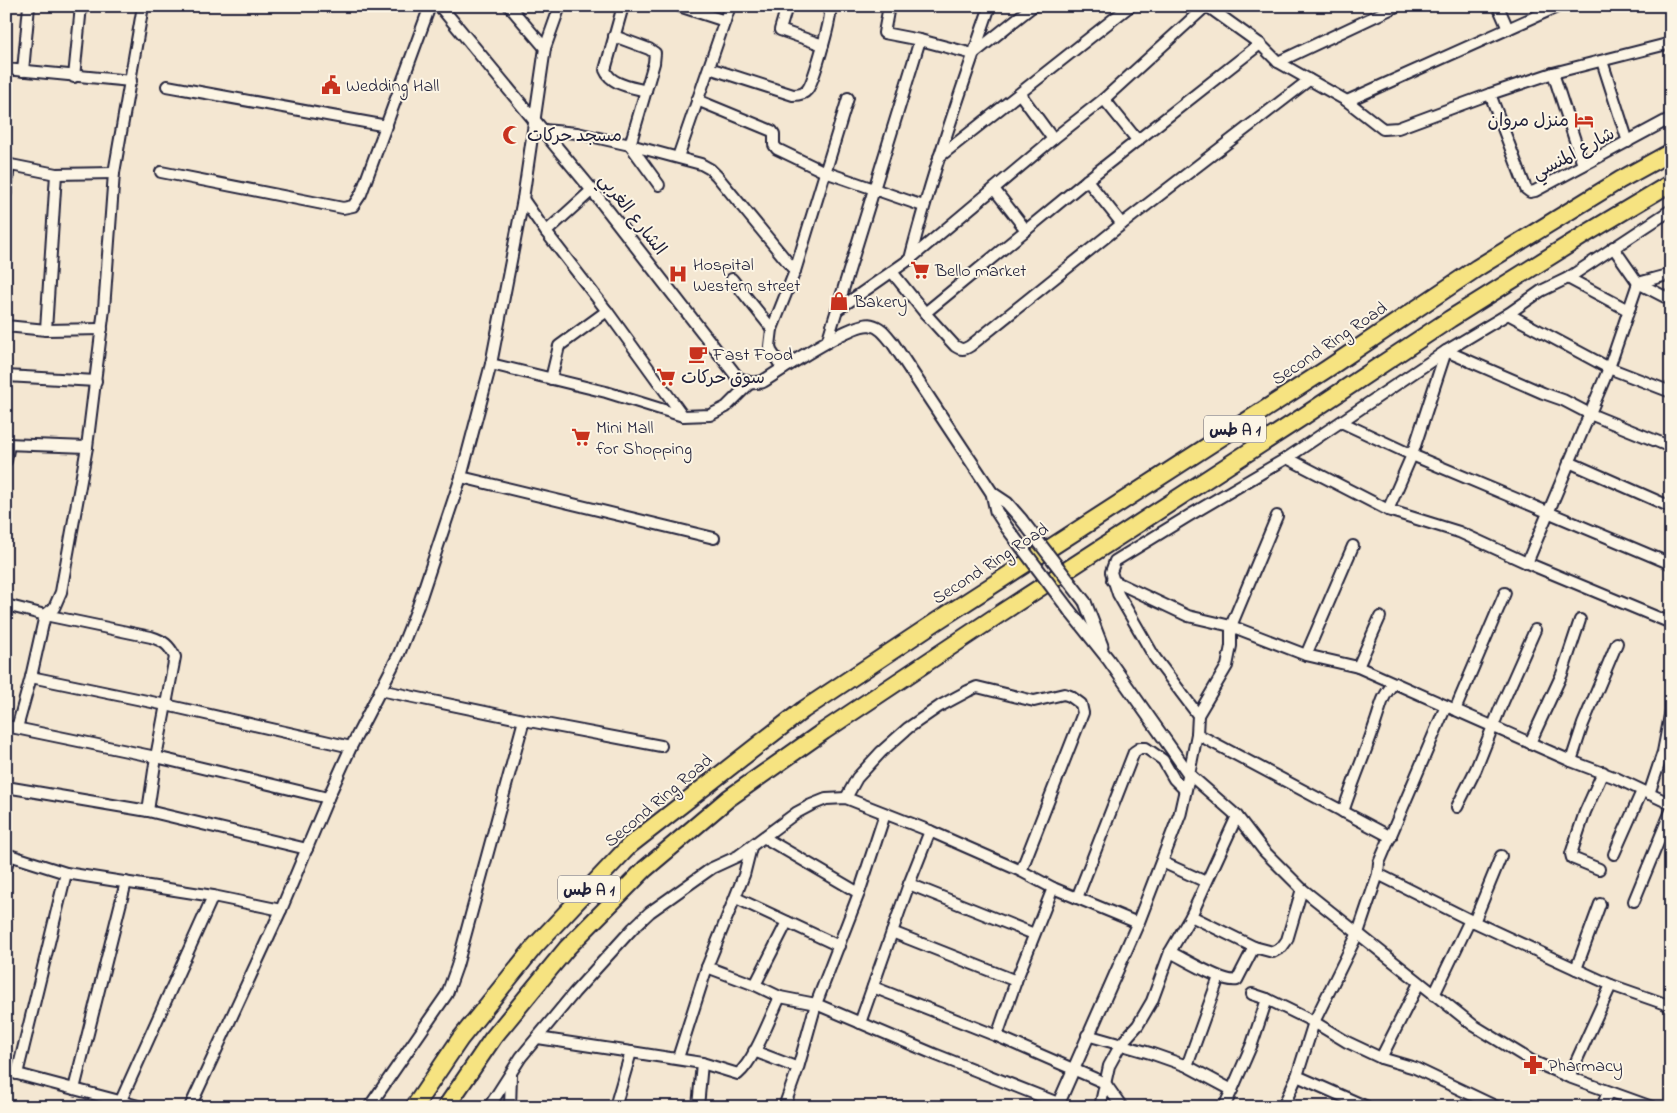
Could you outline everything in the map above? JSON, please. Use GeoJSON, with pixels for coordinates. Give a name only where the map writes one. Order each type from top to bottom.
{"type":"FeatureCollection","features":[{"type":"Feature","properties":{"kind":"highway","name":"Second Ring Road"},"geometry":{"type":"LineString","coordinates":[[414,1107],[460,1039],[535,946],[630,845],[804,710],[1327,369],[1477,268],[1620,180],[1671,152]]}},
{"type":"Feature","properties":{"kind":"highway","name":"طس A 1"},"geometry":{"type":"LineString","coordinates":[[446,1107],[493,1038],[567,948],[645,869],[729,798],[824,731],[998,615],[1450,319],[1671,183]]}},
{"type":"Feature","properties":{"kind":"street"},"geometry":{"type":"LineString","coordinates":[[23,71],[28,6]]}},
{"type":"Feature","properties":{"kind":"street"},"geometry":{"type":"LineString","coordinates":[[74,77],[80,6]]}},
{"type":"Feature","properties":{"kind":"street"},"geometry":{"type":"LineString","coordinates":[[17,728],[45,615],[54,608],[61,592],[88,447],[102,329],[114,173],[143,6]]}},
{"type":"Feature","properties":{"kind":"street"},"geometry":{"type":"LineString","coordinates":[[161,172],[348,208],[357,202],[361,194],[430,6]]}},
{"type":"Feature","properties":{"kind":"street","name":"الشارع الغربي"},"geometry":{"type":"LineString","coordinates":[[440,6],[544,130],[738,378],[750,383]]}},
{"type":"Feature","properties":{"kind":"street"},"geometry":{"type":"LineString","coordinates":[[509,6],[545,48]]}},
{"type":"Feature","properties":{"kind":"street"},"geometry":{"type":"LineString","coordinates":[[190,1107],[281,910],[351,747],[410,629],[461,477],[491,364],[523,199],[545,48],[560,6]]}},
{"type":"Feature","properties":{"kind":"street"},"geometry":{"type":"LineString","coordinates":[[624,6],[605,66],[606,73],[616,82],[646,91]]}},
{"type":"Feature","properties":{"kind":"street"},"geometry":{"type":"LineString","coordinates":[[679,6],[725,21]]}},
{"type":"Feature","properties":{"kind":"street"},"geometry":{"type":"LineString","coordinates":[[678,157],[730,6]]}},
{"type":"Feature","properties":{"kind":"street"},"geometry":{"type":"LineString","coordinates":[[787,6],[780,30],[822,44]]}},
{"type":"Feature","properties":{"kind":"street"},"geometry":{"type":"LineString","coordinates":[[709,68],[792,95],[798,95],[808,90],[830,13],[828,6]]}},
{"type":"Feature","properties":{"kind":"street"},"geometry":{"type":"LineString","coordinates":[[889,6],[884,33],[973,54]]}},
{"type":"Feature","properties":{"kind":"street"},"geometry":{"type":"LineString","coordinates":[[910,259],[938,157],[990,6]]}},
{"type":"Feature","properties":{"kind":"street"},"geometry":{"type":"LineString","coordinates":[[973,54],[1033,6]]}},
{"type":"Feature","properties":{"kind":"street"},"geometry":{"type":"LineString","coordinates":[[938,157],[1130,6]]}},
{"type":"Feature","properties":{"kind":"street"},"geometry":{"type":"LineString","coordinates":[[837,310],[910,259],[1053,139],[1104,99],[1206,6],[1260,44],[1278,62],[1347,101],[1383,129],[1398,128],[1426,119],[1490,94],[1553,73],[1671,43]]}},
{"type":"Feature","properties":{"kind":"street"},"geometry":{"type":"LineString","coordinates":[[1278,62],[1396,6]]}},
{"type":"Feature","properties":{"kind":"street"},"geometry":{"type":"LineString","coordinates":[[1498,6],[1508,29]]}},
{"type":"Feature","properties":{"kind":"street"},"geometry":{"type":"LineString","coordinates":[[1347,101],[1559,6]]}},
{"type":"Feature","properties":{"kind":"street"},"geometry":{"type":"LineString","coordinates":[[614,36],[655,52],[654,63],[630,145]]}},
{"type":"Feature","properties":{"kind":"street"},"geometry":{"type":"LineString","coordinates":[[827,342],[920,40]]}},
{"type":"Feature","properties":{"kind":"street"},"geometry":{"type":"LineString","coordinates":[[925,313],[1087,180],[1260,44]]}},
{"type":"Feature","properties":{"kind":"street"},"geometry":{"type":"LineString","coordinates":[[1602,61],[1628,142]]}},
{"type":"Feature","properties":{"kind":"street"},"geometry":{"type":"LineString","coordinates":[[6,69],[131,81]]}},
{"type":"Feature","properties":{"kind":"street"},"geometry":{"type":"LineString","coordinates":[[1553,73],[1583,165]]}},
{"type":"Feature","properties":{"kind":"street"},"geometry":{"type":"LineString","coordinates":[[892,272],[955,346],[959,349],[964,349],[1309,80]]}},
{"type":"Feature","properties":{"kind":"street"},"geometry":{"type":"LineString","coordinates":[[167,86],[387,126]]}},
{"type":"Feature","properties":{"kind":"street"},"geometry":{"type":"LineString","coordinates":[[1020,94],[1053,139]]}},
{"type":"Feature","properties":{"kind":"street","name":"شارع المنسي"},"geometry":{"type":"LineString","coordinates":[[1490,94],[1527,190],[1530,192],[1535,192],[1671,118]]}},
{"type":"Feature","properties":{"kind":"street"},"geometry":{"type":"LineString","coordinates":[[782,369],[771,351],[772,329],[795,271],[848,98]]}},
{"type":"Feature","properties":{"kind":"street"},"geometry":{"type":"LineString","coordinates":[[1104,99],[1138,140]]}},
{"type":"Feature","properties":{"kind":"street"},"geometry":{"type":"LineString","coordinates":[[697,100],[772,131],[774,134],[774,145],[777,149],[825,172],[924,206]]}},
{"type":"Feature","properties":{"kind":"street"},"geometry":{"type":"LineString","coordinates":[[544,130],[577,133],[701,164],[717,176],[795,271]]}},
{"type":"Feature","properties":{"kind":"street"},"geometry":{"type":"LineString","coordinates":[[630,145],[659,185]]}},
{"type":"Feature","properties":{"kind":"street"},"geometry":{"type":"LineString","coordinates":[[6,193],[8,164],[56,174],[114,173]]}},
{"type":"Feature","properties":{"kind":"street"},"geometry":{"type":"LineString","coordinates":[[46,330],[56,174]]}},
{"type":"Feature","properties":{"kind":"street"},"geometry":{"type":"LineString","coordinates":[[1087,180],[1122,224]]}},
{"type":"Feature","properties":{"kind":"street"},"geometry":{"type":"LineString","coordinates":[[994,189],[1026,230]]}},
{"type":"Feature","properties":{"kind":"street"},"geometry":{"type":"LineString","coordinates":[[546,232],[592,190]]}},
{"type":"Feature","properties":{"kind":"street"},"geometry":{"type":"LineString","coordinates":[[523,199],[683,416]]}},
{"type":"Feature","properties":{"kind":"street"},"geometry":{"type":"LineString","coordinates":[[1198,715],[1155,658],[1118,594],[1111,572],[1115,561],[1190,514],[1287,458],[1446,351],[1508,314],[1540,291],[1568,278],[1612,247],[1671,210]]}},
{"type":"Feature","properties":{"kind":"street"},"geometry":{"type":"LineString","coordinates":[[1612,247],[1638,283],[1671,300]]}},
{"type":"Feature","properties":{"kind":"street"},"geometry":{"type":"LineString","coordinates":[[1638,283],[1671,274]]}},
{"type":"Feature","properties":{"kind":"street"},"geometry":{"type":"LineString","coordinates":[[1568,278],[1626,309],[1630,307]]}},
{"type":"Feature","properties":{"kind":"street"},"geometry":{"type":"LineString","coordinates":[[732,280],[772,329]]}},
{"type":"Feature","properties":{"kind":"street"},"geometry":{"type":"LineString","coordinates":[[1526,563],[1609,368],[1638,283]]}},
{"type":"Feature","properties":{"kind":"street"},"geometry":{"type":"LineString","coordinates":[[551,379],[559,346],[607,312]]}},
{"type":"Feature","properties":{"kind":"street"},"geometry":{"type":"LineString","coordinates":[[1508,314],[1609,368],[1671,392]]}},
{"type":"Feature","properties":{"kind":"street"},"geometry":{"type":"LineString","coordinates":[[491,364],[606,392],[683,416],[710,415],[726,407],[750,383],[762,382],[827,342],[863,325],[870,324],[879,328],[892,342],[992,493],[996,511],[1007,528],[1108,659],[1188,774],[1237,816],[1264,851],[1302,888],[1434,995],[1491,1037],[1532,1061],[1608,1092],[1652,1107]]}},
{"type":"Feature","properties":{"kind":"street"},"geometry":{"type":"LineString","coordinates":[[6,326],[46,330],[102,329]]}},
{"type":"Feature","properties":{"kind":"street"},"geometry":{"type":"LineString","coordinates":[[1446,351],[1671,447]]}},
{"type":"Feature","properties":{"kind":"street"},"geometry":{"type":"LineString","coordinates":[[1388,510],[1412,455],[1446,351]]}},
{"type":"Feature","properties":{"kind":"street"},"geometry":{"type":"LineString","coordinates":[[6,376],[96,381]]}},
{"type":"Feature","properties":{"kind":"street"},"geometry":{"type":"LineString","coordinates":[[1341,422],[1412,455],[1671,564]]}},
{"type":"Feature","properties":{"kind":"street"},"geometry":{"type":"LineString","coordinates":[[6,460],[8,444],[88,447]]}},
{"type":"Feature","properties":{"kind":"street"},"geometry":{"type":"LineString","coordinates":[[1287,458],[1388,510],[1459,532],[1526,563],[1671,623]]}},
{"type":"Feature","properties":{"kind":"street"},"geometry":{"type":"LineString","coordinates":[[1569,462],[1671,507]]}},
{"type":"Feature","properties":{"kind":"street"},"geometry":{"type":"LineString","coordinates":[[461,477],[714,538]]}},
{"type":"Feature","properties":{"kind":"street"},"geometry":{"type":"LineString","coordinates":[[992,493],[1007,503],[1084,602],[1108,659]]}},
{"type":"Feature","properties":{"kind":"street"},"geometry":{"type":"LineString","coordinates":[[708,966],[780,996],[816,1004],[1058,1105],[1087,1035],[1138,923],[1180,814],[1198,715],[1227,666],[1231,646],[1231,626],[1277,516]]}},
{"type":"Feature","properties":{"kind":"street"},"geometry":{"type":"LineString","coordinates":[[1306,655],[1353,546]]}},
{"type":"Feature","properties":{"kind":"street"},"geometry":{"type":"LineString","coordinates":[[1112,580],[1188,616],[1231,626],[1306,655],[1358,667],[1571,761],[1603,772],[1671,804]]}},
{"type":"Feature","properties":{"kind":"street"},"geometry":{"type":"LineString","coordinates":[[1284,1107],[1297,1076],[1314,1022],[1358,932],[1378,874],[1379,863],[1505,593]]}},
{"type":"Feature","properties":{"kind":"street"},"geometry":{"type":"LineString","coordinates":[[6,605],[164,641],[171,647],[175,657],[148,811]]}},
{"type":"Feature","properties":{"kind":"street"},"geometry":{"type":"LineString","coordinates":[[1358,667],[1380,617]]}},
{"type":"Feature","properties":{"kind":"street"},"geometry":{"type":"LineString","coordinates":[[1530,743],[1562,674],[1580,620]]}},
{"type":"Feature","properties":{"kind":"street"},"geometry":{"type":"LineString","coordinates":[[1457,807],[1476,769],[1535,630]]}},
{"type":"Feature","properties":{"kind":"street"},"geometry":{"type":"LineString","coordinates":[[1571,761],[1583,724],[1617,643]]}},
{"type":"Feature","properties":{"kind":"street"},"geometry":{"type":"LineString","coordinates":[[31,677],[166,704],[351,747]]}},
{"type":"Feature","properties":{"kind":"street"},"geometry":{"type":"LineString","coordinates":[[1343,812],[1356,772],[1377,720],[1382,700],[1394,683]]}},
{"type":"Feature","properties":{"kind":"street"},"geometry":{"type":"LineString","coordinates":[[846,798],[857,778],[908,728],[940,706],[968,691],[977,687],[1034,701],[1064,694],[1070,696],[1081,704],[1084,713],[1021,871]]}},
{"type":"Feature","properties":{"kind":"street"},"geometry":{"type":"LineString","coordinates":[[380,690],[661,746]]}},
{"type":"Feature","properties":{"kind":"street"},"geometry":{"type":"LineString","coordinates":[[1614,854],[1645,793],[1663,752],[1670,724],[1671,710]]}},
{"type":"Feature","properties":{"kind":"street"},"geometry":{"type":"LineString","coordinates":[[369,1107],[447,994],[457,966],[524,720]]}},
{"type":"Feature","properties":{"kind":"street"},"geometry":{"type":"LineString","coordinates":[[6,726],[156,757],[328,798]]}},
{"type":"Feature","properties":{"kind":"street"},"geometry":{"type":"LineString","coordinates":[[1196,734],[1391,837]]}},
{"type":"Feature","properties":{"kind":"street"},"geometry":{"type":"LineString","coordinates":[[1077,898],[1134,752],[1140,748],[1146,748],[1163,760],[1174,779],[1185,790]]}},
{"type":"Feature","properties":{"kind":"street"},"geometry":{"type":"LineString","coordinates":[[1599,869],[1572,858],[1572,854],[1585,812],[1603,772]]}},
{"type":"Feature","properties":{"kind":"street"},"geometry":{"type":"LineString","coordinates":[[6,787],[148,811],[307,850]]}},
{"type":"Feature","properties":{"kind":"street"},"geometry":{"type":"LineString","coordinates":[[489,1107],[521,1057],[590,973],[650,912],[712,868],[738,856],[765,838],[796,814],[826,799],[846,798],[930,831],[1021,871],[1053,888],[1138,923]]}},
{"type":"Feature","properties":{"kind":"street"},"geometry":{"type":"LineString","coordinates":[[1634,901],[1671,811]]}},
{"type":"Feature","properties":{"kind":"street"},"geometry":{"type":"LineString","coordinates":[[784,1107],[798,1068],[816,1004],[859,892],[886,814]]}},
{"type":"Feature","properties":{"kind":"street"},"geometry":{"type":"LineString","coordinates":[[1100,1107],[1109,1066],[1121,1044],[1138,1025],[1152,1001],[1170,952],[1191,916],[1237,816]]}},
{"type":"Feature","properties":{"kind":"street"},"geometry":{"type":"LineString","coordinates":[[860,1023],[909,884],[930,831]]}},
{"type":"Feature","properties":{"kind":"street"},"geometry":{"type":"LineString","coordinates":[[765,838],[859,892]]}},
{"type":"Feature","properties":{"kind":"street"},"geometry":{"type":"LineString","coordinates":[[678,1058],[708,966],[744,876],[751,847]]}},
{"type":"Feature","properties":{"kind":"street"},"geometry":{"type":"LineString","coordinates":[[6,868],[8,855],[66,872],[214,896],[281,910]]}},
{"type":"Feature","properties":{"kind":"street"},"geometry":{"type":"LineString","coordinates":[[1434,995],[1472,921],[1501,856]]}},
{"type":"Feature","properties":{"kind":"street"},"geometry":{"type":"LineString","coordinates":[[1162,862],[1206,882]]}},
{"type":"Feature","properties":{"kind":"street"},"geometry":{"type":"LineString","coordinates":[[66,872],[11,1073],[74,1088],[120,1104],[142,1107]]}},
{"type":"Feature","properties":{"kind":"street"},"geometry":{"type":"LineString","coordinates":[[1378,874],[1472,921],[1611,985],[1671,1006]]}},
{"type":"Feature","properties":{"kind":"street"},"geometry":{"type":"LineString","coordinates":[[74,1088],[126,882]]}},
{"type":"Feature","properties":{"kind":"street"},"geometry":{"type":"LineString","coordinates":[[909,884],[1034,934]]}},
{"type":"Feature","properties":{"kind":"street"},"geometry":{"type":"LineString","coordinates":[[997,1036],[1016,981],[1053,888]]}},
{"type":"Feature","properties":{"kind":"street"},"geometry":{"type":"LineString","coordinates":[[1191,916],[1254,947],[1273,952],[1282,947],[1287,940],[1302,888]]}},
{"type":"Feature","properties":{"kind":"street"},"geometry":{"type":"LineString","coordinates":[[120,1104],[214,896]]}},
{"type":"Feature","properties":{"kind":"street"},"geometry":{"type":"LineString","coordinates":[[736,898],[839,946]]}},
{"type":"Feature","properties":{"kind":"street"},"geometry":{"type":"LineString","coordinates":[[1576,969],[1600,904]]}},
{"type":"Feature","properties":{"kind":"street"},"geometry":{"type":"LineString","coordinates":[[755,985],[787,922]]}},
{"type":"Feature","properties":{"kind":"street"},"geometry":{"type":"LineString","coordinates":[[892,932],[1016,981]]}},
{"type":"Feature","properties":{"kind":"street"},"geometry":{"type":"LineString","coordinates":[[1170,952],[1219,977],[1232,981],[1236,980],[1254,947]]}},
{"type":"Feature","properties":{"kind":"street"},"geometry":{"type":"LineString","coordinates":[[1187,1066],[1219,977]]}},
{"type":"Feature","properties":{"kind":"street"},"geometry":{"type":"LineString","coordinates":[[1381,1058],[1419,983]]}},
{"type":"Feature","properties":{"kind":"street"},"geometry":{"type":"LineString","coordinates":[[1569,1077],[1611,985]]}},
{"type":"Feature","properties":{"kind":"street"},"geometry":{"type":"LineString","coordinates":[[873,987],[1074,1068],[1105,1083],[1122,1107]]}},
{"type":"Feature","properties":{"kind":"street"},"geometry":{"type":"LineString","coordinates":[[1252,994],[1267,999],[1314,1022],[1347,1042],[1381,1058],[1414,1068],[1497,1107]]}},
{"type":"Feature","properties":{"kind":"street"},"geometry":{"type":"LineString","coordinates":[[538,1038],[678,1058],[738,1074],[744,1069],[754,1052],[780,996]]}},
{"type":"Feature","properties":{"kind":"street"},"geometry":{"type":"LineString","coordinates":[[1224,1107],[1252,1044],[1267,999]]}},
{"type":"Feature","properties":{"kind":"street"},"geometry":{"type":"LineString","coordinates":[[1087,1035],[1187,1066],[1232,1090]]}},
{"type":"Feature","properties":{"kind":"street"},"geometry":{"type":"LineString","coordinates":[[615,1107],[630,1052]]}},
{"type":"Feature","properties":{"kind":"street"},"geometry":{"type":"LineString","coordinates":[[754,1052],[798,1068]]}},
{"type":"Feature","properties":{"kind":"street"},"geometry":{"type":"LineString","coordinates":[[698,1107],[702,1063]]}},
{"type":"Feature","properties":{"kind":"street"},"geometry":{"type":"LineString","coordinates":[[510,1107],[511,1073]]}},
{"type":"Feature","properties":{"kind":"street"},"geometry":{"type":"LineString","coordinates":[[1297,1076],[1367,1107]]}},
{"type":"Feature","properties":{"kind":"street"},"geometry":{"type":"LineString","coordinates":[[1602,1107],[1608,1092]]}},
{"type":"Feature","properties":{"kind":"place","name":"Wedding Hall"},"geometry":{"type":"Point","coordinates":[331,85]}},
{"type":"Feature","properties":{"kind":"place","name":"منزل مروان"},"geometry":{"type":"Point","coordinates":[1584,120]}},
{"type":"Feature","properties":{"kind":"place","name":"مسجد حركات"},"geometry":{"type":"Point","coordinates":[512,135]}},
{"type":"Feature","properties":{"kind":"place","name":"Bello market"},"geometry":{"type":"Point","coordinates":[920,270]}},
{"type":"Feature","properties":{"kind":"place","name":"Hospital Western street"},"geometry":{"type":"Point","coordinates":[678,274]}},
{"type":"Feature","properties":{"kind":"place","name":"Bakery"},"geometry":{"type":"Point","coordinates":[839,301]}},
{"type":"Feature","properties":{"kind":"place","name":"Fast Food"},"geometry":{"type":"Point","coordinates":[698,354]}},
{"type":"Feature","properties":{"kind":"place","name":"سوق حركات"},"geometry":{"type":"Point","coordinates":[666,377]}},
{"type":"Feature","properties":{"kind":"place","name":"Mini Mall for Shopping"},"geometry":{"type":"Point","coordinates":[581,437]}},
{"type":"Feature","properties":{"kind":"place","name":"Pharmacy"},"geometry":{"type":"Point","coordinates":[1533,1065]}}]}
